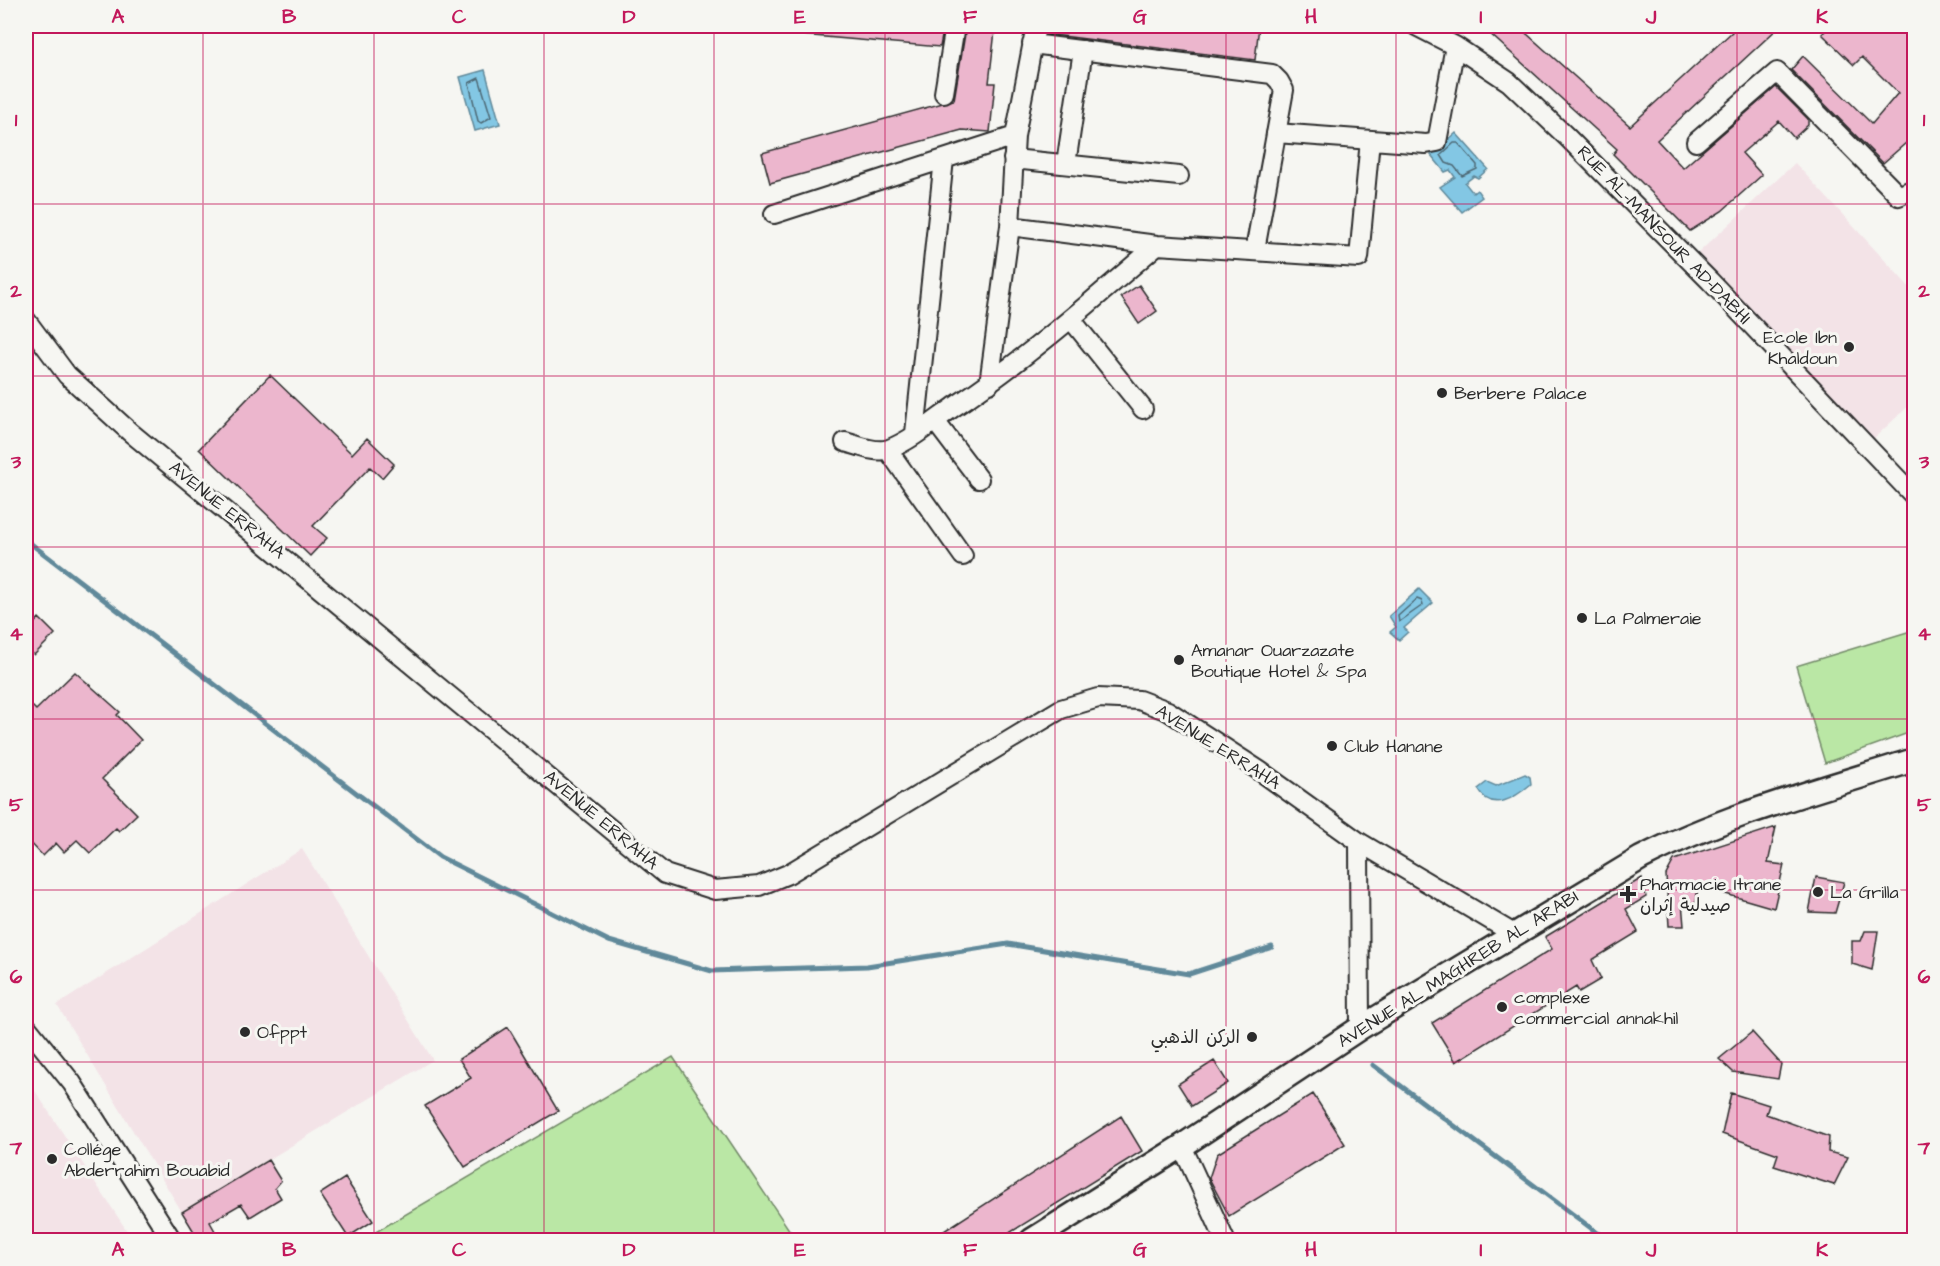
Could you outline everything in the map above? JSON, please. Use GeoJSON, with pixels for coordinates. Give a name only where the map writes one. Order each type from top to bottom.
{"type":"FeatureCollection","features":[{"type":"Feature","properties":{"kind":"main road","name":"AVENUE AL MAGHREB AL ARABI"},"geometry":{"type":"LineString","coordinates":[[1032,1240],[1182,1146],[1359,1028],[1641,858],[1681,839],[1775,805],[1914,760]]}},
{"type":"Feature","properties":{"kind":"street"},"geometry":{"type":"LineString","coordinates":[[944,93],[955,26]]}},
{"type":"Feature","properties":{"kind":"street"},"geometry":{"type":"LineString","coordinates":[[989,384],[1010,226],[1015,136],[1036,26]]}},
{"type":"Feature","properties":{"kind":"street","name":"RUE AL-MANSOUR AD-DABHI"},"geometry":{"type":"LineString","coordinates":[[1416,26],[1455,46],[1509,82],[1710,281],[1914,496]]}},
{"type":"Feature","properties":{"kind":"street"},"geometry":{"type":"LineString","coordinates":[[1032,44],[1272,74],[1280,81],[1284,90],[1255,250]]}},
{"type":"Feature","properties":{"kind":"street"},"geometry":{"type":"LineString","coordinates":[[1276,133],[1426,144],[1437,142],[1455,46]]}},
{"type":"Feature","properties":{"kind":"street"},"geometry":{"type":"LineString","coordinates":[[1066,164],[1083,50]]}},
{"type":"Feature","properties":{"kind":"street"},"geometry":{"type":"LineString","coordinates":[[1696,142],[1777,72],[1899,196],[1913,189]]}},
{"type":"Feature","properties":{"kind":"street"},"geometry":{"type":"LineString","coordinates":[[774,214],[1015,136]]}},
{"type":"Feature","properties":{"kind":"street"},"geometry":{"type":"LineString","coordinates":[[1010,226],[1157,245],[1359,258],[1370,140]]}},
{"type":"Feature","properties":{"kind":"street"},"geometry":{"type":"LineString","coordinates":[[915,433],[944,159]]}},
{"type":"Feature","properties":{"kind":"street"},"geometry":{"type":"LineString","coordinates":[[1013,159],[1179,176]]}},
{"type":"Feature","properties":{"kind":"street"},"geometry":{"type":"LineString","coordinates":[[845,442],[876,450],[888,450],[935,421],[989,384],[1071,319],[1157,245]]}},
{"type":"Feature","properties":{"kind":"street"},"geometry":{"type":"LineString","coordinates":[[1071,319],[1143,409]]}},
{"type":"Feature","properties":{"kind":"street","name":"AVENUE ERRAHA"},"geometry":{"type":"LineString","coordinates":[[26,320],[67,375],[130,432],[665,874],[715,890],[759,886],[778,878],[1061,709],[1098,698],[1139,700],[1168,711],[1260,771],[1359,842],[1514,934]]}},
{"type":"Feature","properties":{"kind":"street"},"geometry":{"type":"LineString","coordinates":[[935,421],[979,479]]}},
{"type":"Feature","properties":{"kind":"street"},"geometry":{"type":"LineString","coordinates":[[888,450],[963,556]]}},
{"type":"Feature","properties":{"kind":"street"},"geometry":{"type":"LineString","coordinates":[[1359,842],[1359,1028]]}},
{"type":"Feature","properties":{"kind":"street"},"geometry":{"type":"LineString","coordinates":[[26,1026],[72,1083],[172,1240]]}},
{"type":"Feature","properties":{"kind":"street"},"geometry":{"type":"LineString","coordinates":[[1182,1146],[1222,1239]]}},
{"type":"Feature","properties":{"kind":"shaded area","name":"Ecole Ibn Khaldoun"},"geometry":{"type":"Polygon","coordinates":[[[1795,163],[1914,292],[1914,401],[1871,441],[1698,253],[1795,163]]]}},
{"type":"Feature","properties":{"kind":"shaded area","name":"Ofppt"},"geometry":{"type":"Polygon","coordinates":[[[302,849],[433,1060],[182,1212],[57,1005],[302,849]]]}},
{"type":"Feature","properties":{"kind":"shaded area","name":"Collége Abderrahim Bouabid"},"geometry":{"type":"Polygon","coordinates":[[[26,1077],[133,1240],[26,1240],[26,1077]]]}},
{"type":"Feature","properties":{"kind":"green space"},"geometry":{"type":"Polygon","coordinates":[[[1914,630],[1914,731],[1825,763],[1796,666],[1914,630]]]}},
{"type":"Feature","properties":{"kind":"green space"},"geometry":{"type":"Polygon","coordinates":[[[673,1057],[796,1240],[362,1240],[673,1057]]]}},
{"type":"Feature","properties":{"kind":"water"},"geometry":{"type":"Polygon","coordinates":[[[485,70],[500,124],[475,131],[460,77],[485,70]]]}},
{"type":"Feature","properties":{"kind":"water"},"geometry":{"type":"Polygon","coordinates":[[[1456,133],[1488,169],[1478,178],[1474,176],[1465,183],[1473,193],[1477,190],[1482,197],[1462,212],[1440,187],[1455,177],[1450,170],[1445,172],[1431,155],[1456,133]]]}},
{"type":"Feature","properties":{"kind":"water"},"geometry":{"type":"Polygon","coordinates":[[[1419,589],[1433,603],[1404,628],[1408,632],[1399,640],[1390,632],[1396,627],[1389,616],[1419,589]]]}},
{"type":"Feature","properties":{"kind":"water"},"geometry":{"type":"Polygon","coordinates":[[[1525,774],[1530,777],[1531,784],[1504,801],[1490,801],[1478,789],[1487,782],[1496,786],[1525,774]]]}},
{"type":"Feature","properties":{"kind":"building"},"geometry":{"type":"Polygon","coordinates":[[[803,26],[944,26],[940,47],[802,35],[803,26]]]}},
{"type":"Feature","properties":{"kind":"building"},"geometry":{"type":"Polygon","coordinates":[[[1047,26],[1259,26],[1255,60],[1046,34],[1047,26]]]}},
{"type":"Feature","properties":{"kind":"building"},"geometry":{"type":"Polygon","coordinates":[[[1494,26],[1518,26],[1630,126],[1732,32],[1732,26],[1780,26],[1657,140],[1683,168],[1776,87],[1808,119],[1808,125],[1794,138],[1779,121],[1742,153],[1762,175],[1722,211],[1690,231],[1613,154],[1617,149],[1488,32],[1494,26]]]}},
{"type":"Feature","properties":{"kind":"building"},"geometry":{"type":"Polygon","coordinates":[[[1830,26],[1914,26],[1914,136],[1883,163],[1791,70],[1803,56],[1872,124],[1898,93],[1862,57],[1854,65],[1822,34],[1830,26]]]}},
{"type":"Feature","properties":{"kind":"building"},"geometry":{"type":"Polygon","coordinates":[[[966,28],[995,31],[989,83],[995,83],[990,132],[962,130],[770,183],[762,153],[954,100],[966,28]]]}},
{"type":"Feature","properties":{"kind":"building"},"geometry":{"type":"Polygon","coordinates":[[[1139,285],[1157,311],[1139,324],[1121,297],[1139,285]]]}},
{"type":"Feature","properties":{"kind":"building"},"geometry":{"type":"Polygon","coordinates":[[[270,375],[352,454],[367,438],[394,464],[382,478],[370,467],[313,526],[327,538],[310,556],[199,449],[270,375]]]}},
{"type":"Feature","properties":{"kind":"building"},"geometry":{"type":"Polygon","coordinates":[[[39,618],[55,634],[34,655],[26,647],[26,632],[39,618]]]}},
{"type":"Feature","properties":{"kind":"building"},"geometry":{"type":"Polygon","coordinates":[[[75,672],[120,712],[117,715],[141,740],[102,779],[137,814],[119,831],[116,828],[90,853],[77,840],[64,852],[56,843],[43,856],[26,838],[26,700],[36,710],[75,672]]]}},
{"type":"Feature","properties":{"kind":"building"},"geometry":{"type":"Polygon","coordinates":[[[1776,827],[1768,863],[1784,865],[1774,908],[1698,886],[1696,903],[1682,902],[1684,926],[1669,926],[1666,875],[1674,860],[1776,827]]]}},
{"type":"Feature","properties":{"kind":"building"},"geometry":{"type":"Polygon","coordinates":[[[1816,877],[1844,882],[1835,913],[1809,912],[1816,877]]]}},
{"type":"Feature","properties":{"kind":"building"},"geometry":{"type":"Polygon","coordinates":[[[1642,878],[1646,897],[1626,909],[1638,932],[1592,960],[1601,979],[1579,992],[1576,987],[1456,1062],[1432,1023],[1552,949],[1545,937],[1642,878]]]}},
{"type":"Feature","properties":{"kind":"building"},"geometry":{"type":"Polygon","coordinates":[[[1865,931],[1878,931],[1872,970],[1852,964],[1852,941],[1861,941],[1865,931]]]}},
{"type":"Feature","properties":{"kind":"building"},"geometry":{"type":"Polygon","coordinates":[[[508,1027],[558,1111],[465,1167],[425,1106],[471,1078],[459,1059],[508,1027]]]}},
{"type":"Feature","properties":{"kind":"building"},"geometry":{"type":"Polygon","coordinates":[[[1752,1032],[1781,1064],[1778,1079],[1733,1072],[1719,1059],[1752,1032]]]}},
{"type":"Feature","properties":{"kind":"building"},"geometry":{"type":"Polygon","coordinates":[[[1214,1061],[1228,1083],[1192,1106],[1178,1084],[1214,1061]]]}},
{"type":"Feature","properties":{"kind":"building"},"geometry":{"type":"Polygon","coordinates":[[[1731,1093],[1769,1105],[1766,1114],[1829,1137],[1828,1152],[1848,1157],[1834,1185],[1774,1166],[1778,1154],[1722,1134],[1731,1093]]]}},
{"type":"Feature","properties":{"kind":"building"},"geometry":{"type":"Polygon","coordinates":[[[1313,1094],[1345,1144],[1229,1216],[1209,1178],[1217,1154],[1313,1094]]]}},
{"type":"Feature","properties":{"kind":"building"},"geometry":{"type":"Polygon","coordinates":[[[1121,1116],[1142,1151],[998,1240],[930,1240],[1121,1116]]]}},
{"type":"Feature","properties":{"kind":"building"},"geometry":{"type":"Polygon","coordinates":[[[268,1160],[281,1181],[275,1188],[281,1198],[250,1217],[241,1204],[210,1222],[220,1240],[199,1240],[182,1212],[268,1160]]]}},
{"type":"Feature","properties":{"kind":"building"},"geometry":{"type":"Polygon","coordinates":[[[345,1178],[373,1221],[348,1237],[320,1194],[345,1178]]]}},
{"type":"Feature","properties":{"kind":"waterway"},"geometry":{"type":"LineString","coordinates":[[26,540],[440,857],[609,941],[712,971],[867,966],[1008,944],[1189,974],[1272,947]]}},
{"type":"Feature","properties":{"kind":"waterway"},"geometry":{"type":"LineString","coordinates":[[1373,1065],[1607,1240]]}},
{"type":"Feature","properties":{"kind":"place","name":"Ecole Ibn Khaldoun"},"geometry":{"type":"Point","coordinates":[1849,347]}},
{"type":"Feature","properties":{"kind":"place","name":"Berbere Palace"},"geometry":{"type":"Point","coordinates":[1442,393]}},
{"type":"Feature","properties":{"kind":"place","name":"La Palmeraie"},"geometry":{"type":"Point","coordinates":[1582,618]}},
{"type":"Feature","properties":{"kind":"place","name":"Amanar Ouarzazate Boutique Hotel & Spa"},"geometry":{"type":"Point","coordinates":[1179,660]}},
{"type":"Feature","properties":{"kind":"place","name":"Club Hanane"},"geometry":{"type":"Point","coordinates":[1332,746]}},
{"type":"Feature","properties":{"kind":"place","name":"La Grilla"},"geometry":{"type":"Point","coordinates":[1818,892]}},
{"type":"Feature","properties":{"kind":"place","name":"Pharmacie Itrane صيدلية إثران"},"geometry":{"type":"Point","coordinates":[1628,894]}},
{"type":"Feature","properties":{"kind":"place","name":"complexe commercial annakhil"},"geometry":{"type":"Point","coordinates":[1502,1007]}},
{"type":"Feature","properties":{"kind":"place","name":"Ofppt"},"geometry":{"type":"Point","coordinates":[245,1032]}},
{"type":"Feature","properties":{"kind":"place","name":"الركن الذهبي"},"geometry":{"type":"Point","coordinates":[1252,1037]}},
{"type":"Feature","properties":{"kind":"place","name":"Collége Abderrahim Bouabid"},"geometry":{"type":"Point","coordinates":[52,1159]}}]}
